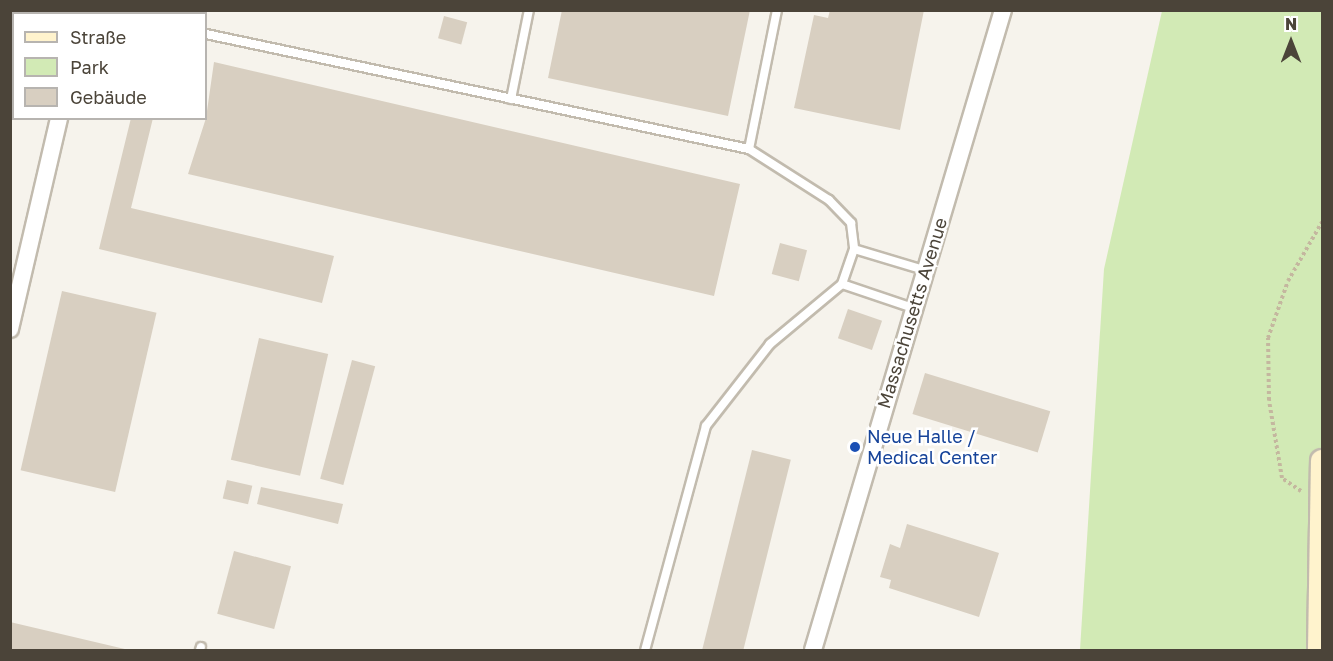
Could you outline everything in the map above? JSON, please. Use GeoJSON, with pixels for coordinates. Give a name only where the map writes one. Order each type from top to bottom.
{"type":"FeatureCollection","features":[{"type":"Feature","properties":{"kind":"main road"},"geometry":{"type":"LineString","coordinates":[[1318,651],[1320,495],[1323,461]]}},
{"type":"Feature","properties":{"kind":"street","name":"Massachusetts Avenue"},"geometry":{"type":"LineString","coordinates":[[813,651],[924,270],[1003,10]]}},
{"type":"Feature","properties":{"kind":"street"},"geometry":{"type":"LineString","coordinates":[[10,329],[59,120]]}},
{"type":"Feature","properties":{"kind":"lane"},"geometry":{"type":"LineString","coordinates":[[511,99],[530,10]]}},
{"type":"Feature","properties":{"kind":"lane"},"geometry":{"type":"LineString","coordinates":[[749,149],[777,10]]}},
{"type":"Feature","properties":{"kind":"lane"},"geometry":{"type":"LineString","coordinates":[[207,34],[749,149],[829,200],[851,223],[854,249],[842,284],[770,344],[706,426],[645,651]]}},
{"type":"Feature","properties":{"kind":"lane"},"geometry":{"type":"LineString","coordinates":[[854,249],[924,270]]}},
{"type":"Feature","properties":{"kind":"lane"},"geometry":{"type":"LineString","coordinates":[[842,284],[913,308]]}},
{"type":"Feature","properties":{"kind":"path"},"geometry":{"type":"LineString","coordinates":[[1320,495],[1295,489],[1282,478],[1269,400],[1268,338],[1288,281],[1323,222]]}},
{"type":"Feature","properties":{"kind":"green space"},"geometry":{"type":"Polygon","coordinates":[[[1162,11],[1322,11],[1322,650],[1080,650],[1104,269],[1162,11]]]}},
{"type":"Feature","properties":{"kind":"building"},"geometry":{"type":"Polygon","coordinates":[[[562,10],[750,10],[728,116],[548,78],[562,10]]]}},
{"type":"Feature","properties":{"kind":"building"},"geometry":{"type":"Polygon","coordinates":[[[830,10],[924,10],[900,130],[794,108],[814,15],[828,18],[830,10]]]}},
{"type":"Feature","properties":{"kind":"building"},"geometry":{"type":"Polygon","coordinates":[[[444,16],[467,22],[461,44],[438,38],[444,16]]]}},
{"type":"Feature","properties":{"kind":"building"},"geometry":{"type":"Polygon","coordinates":[[[214,62],[740,184],[714,296],[188,174],[207,120],[214,62]]]}},
{"type":"Feature","properties":{"kind":"building"},"geometry":{"type":"Polygon","coordinates":[[[131,120],[153,120],[131,208],[334,256],[322,303],[99,249],[131,120]]]}},
{"type":"Feature","properties":{"kind":"building"},"geometry":{"type":"Polygon","coordinates":[[[780,243],[807,250],[799,281],[772,274],[780,243]]]}},
{"type":"Feature","properties":{"kind":"building"},"geometry":{"type":"Polygon","coordinates":[[[62,291],[157,313],[115,492],[21,470],[62,291]]]}},
{"type":"Feature","properties":{"kind":"building"},"geometry":{"type":"Polygon","coordinates":[[[848,309],[882,321],[872,350],[838,338],[848,309]]]}},
{"type":"Feature","properties":{"kind":"building"},"geometry":{"type":"Polygon","coordinates":[[[259,338],[328,354],[300,476],[231,460],[259,338]]]}},
{"type":"Feature","properties":{"kind":"building"},"geometry":{"type":"Polygon","coordinates":[[[352,360],[375,366],[343,485],[320,479],[352,360]]]}},
{"type":"Feature","properties":{"kind":"building"},"geometry":{"type":"Polygon","coordinates":[[[925,373],[1050,411],[1038,452],[912,414],[925,373]]]}},
{"type":"Feature","properties":{"kind":"building"},"geometry":{"type":"Polygon","coordinates":[[[752,450],[791,460],[743,650],[702,649],[752,450]]]}},
{"type":"Feature","properties":{"kind":"building"},"geometry":{"type":"Polygon","coordinates":[[[227,480],[252,486],[248,504],[223,499],[227,480]]]}},
{"type":"Feature","properties":{"kind":"building"},"geometry":{"type":"Polygon","coordinates":[[[261,487],[343,504],[338,524],[257,504],[261,487]]]}},
{"type":"Feature","properties":{"kind":"building"},"geometry":{"type":"Polygon","coordinates":[[[907,524],[999,553],[979,617],[889,588],[891,580],[880,577],[890,544],[900,548],[907,524]]]}},
{"type":"Feature","properties":{"kind":"building"},"geometry":{"type":"Polygon","coordinates":[[[234,551],[291,566],[274,629],[217,614],[234,551]]]}},
{"type":"Feature","properties":{"kind":"building"},"geometry":{"type":"Polygon","coordinates":[[[10,622],[129,650],[10,650],[10,622]]]}},
{"type":"Feature","properties":{"kind":"place","name":"Neue Halle / Medical Center"},"geometry":{"type":"Point","coordinates":[855,447]}}]}
